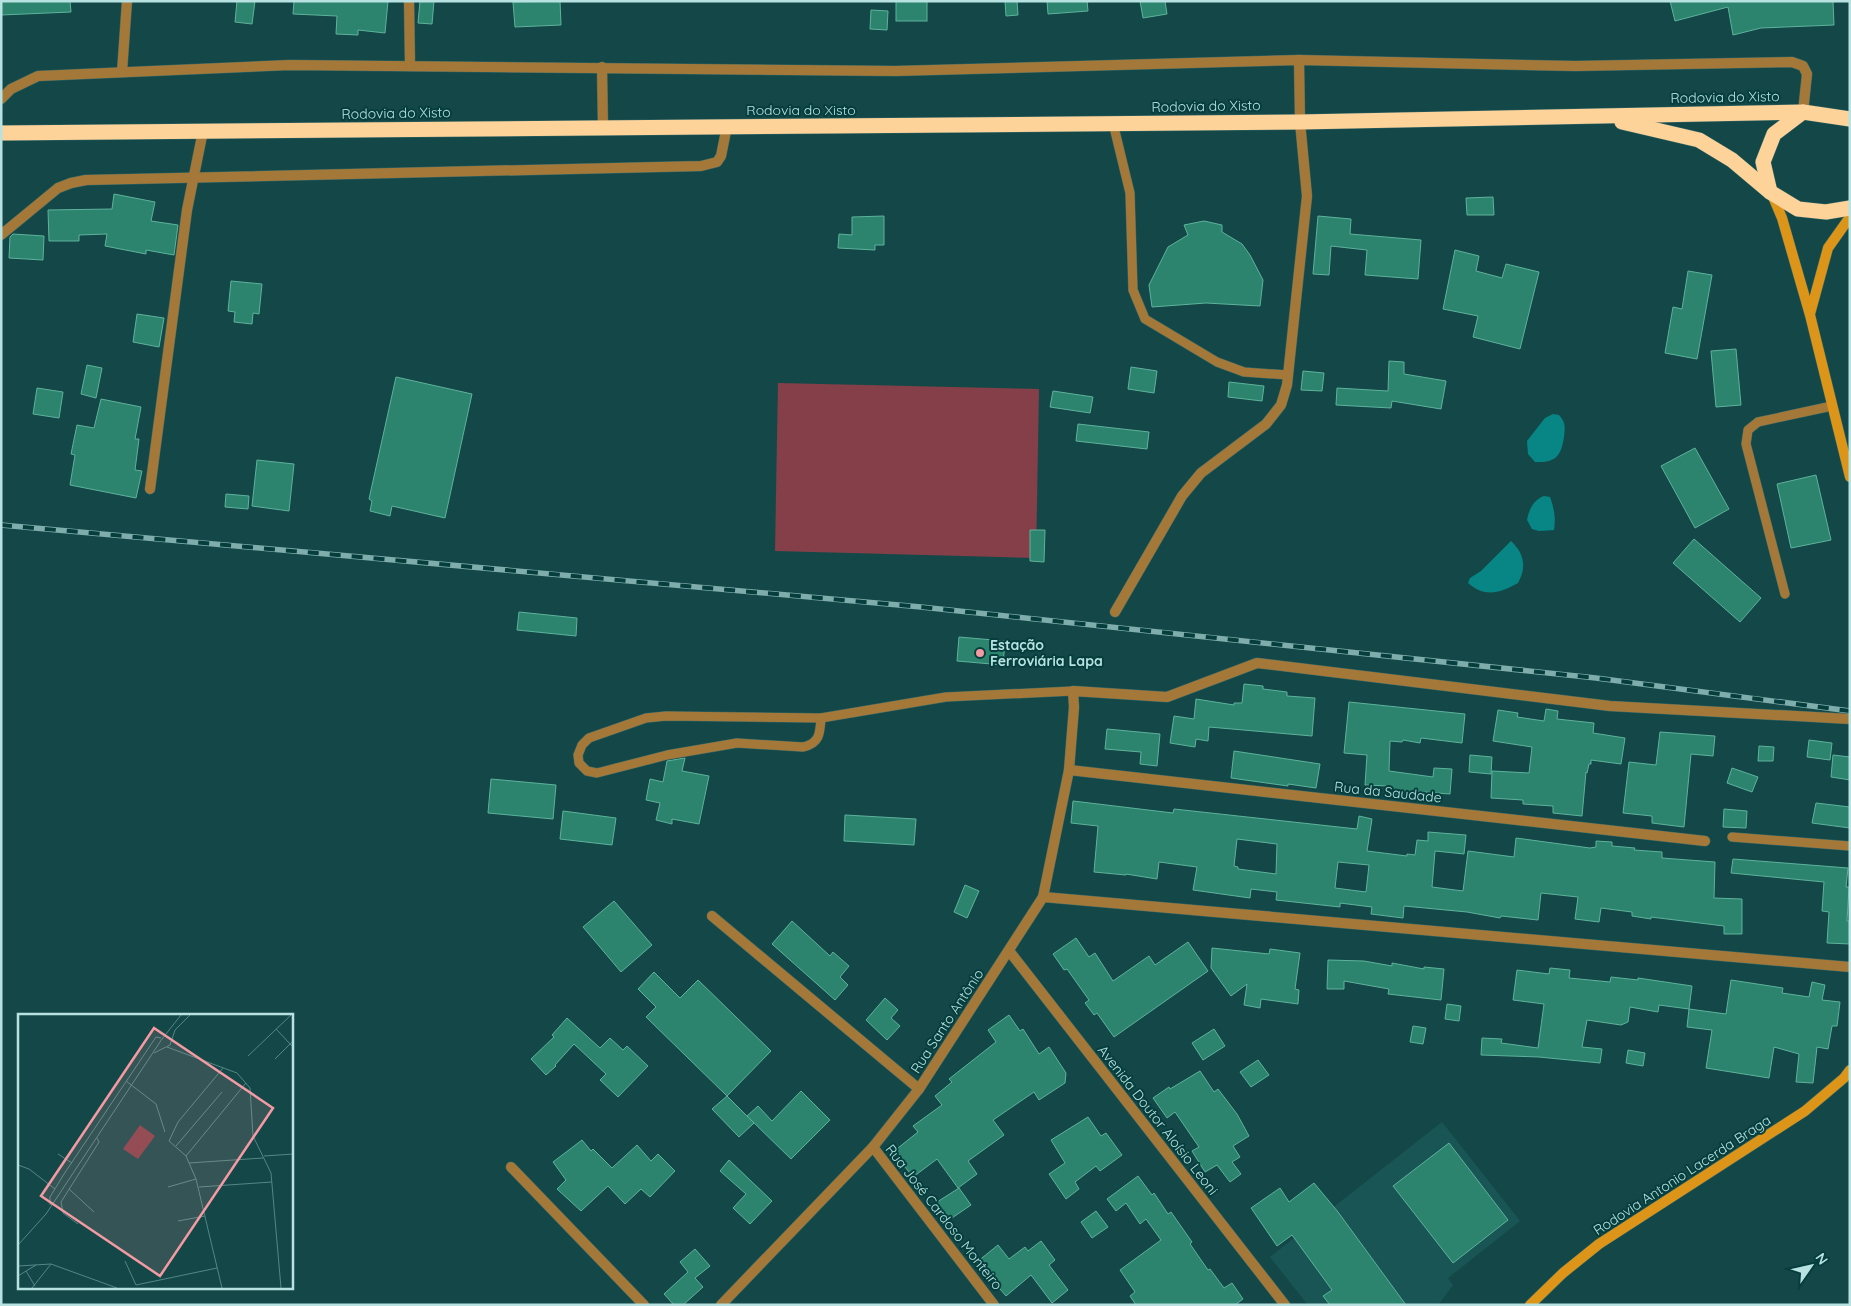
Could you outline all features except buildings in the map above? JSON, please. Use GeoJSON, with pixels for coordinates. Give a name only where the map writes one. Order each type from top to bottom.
{"type":"FeatureCollection","features":[{"type":"Feature","properties":{"kind":"highway","name":"Rodovia do Xisto"},"geometry":{"type":"LineString","coordinates":[[1,133],[1300,122],[1803,112],[1850,119]]}},
{"type":"Feature","properties":{"kind":"highway"},"geometry":{"type":"LineString","coordinates":[[1770,192],[1763,162],[1774,134],[1803,112]]}},
{"type":"Feature","properties":{"kind":"highway","name":"Rodovia do Xisto"},"geometry":{"type":"LineString","coordinates":[[1601,116],[1699,140],[1732,160],[1770,192],[1798,209],[1826,212],[1850,208]]}},
{"type":"Feature","properties":{"kind":"main road"},"geometry":{"type":"LineString","coordinates":[[1770,192],[1782,218],[1810,315],[1850,477]]}},
{"type":"Feature","properties":{"kind":"main road"},"geometry":{"type":"LineString","coordinates":[[1810,315],[1828,248],[1850,217]]}},
{"type":"Feature","properties":{"kind":"main road","name":"Rodovia Antonio Lacerda Braga"},"geometry":{"type":"LineString","coordinates":[[1530,1305],[1563,1273],[1599,1244],[1805,1111],[1844,1078],[1850,1070]]}},
{"type":"Feature","properties":{"kind":"street"},"geometry":{"type":"LineString","coordinates":[[122,72],[127,1]]}},
{"type":"Feature","properties":{"kind":"street"},"geometry":{"type":"LineString","coordinates":[[409,1],[410,65]]}},
{"type":"Feature","properties":{"kind":"street"},"geometry":{"type":"LineString","coordinates":[[1,99],[11,89],[38,76],[290,65],[894,71],[1299,60],[1575,66],[1792,62],[1803,66],[1807,74],[1803,112]]}},
{"type":"Feature","properties":{"kind":"street"},"geometry":{"type":"LineString","coordinates":[[1115,612],[1182,496],[1201,473],[1266,424],[1281,405],[1287,385],[1307,196],[1300,122],[1299,60]]}},
{"type":"Feature","properties":{"kind":"street"},"geometry":{"type":"LineString","coordinates":[[602,67],[604,128]]}},
{"type":"Feature","properties":{"kind":"street"},"geometry":{"type":"LineString","coordinates":[[1,235],[58,188],[86,180],[701,166],[717,162],[727,126]]}},
{"type":"Feature","properties":{"kind":"street"},"geometry":{"type":"LineString","coordinates":[[150,489],[187,210],[203,131]]}},
{"type":"Feature","properties":{"kind":"street"},"geometry":{"type":"LineString","coordinates":[[1073,691],[1168,697],[1258,663],[1610,706],[1850,719]]}},
{"type":"Feature","properties":{"kind":"street","name":"Rua Santo Antônio"},"geometry":{"type":"LineString","coordinates":[[721,1305],[873,1147],[919,1089],[1010,952],[1043,897],[1069,770],[1074,707],[1073,691]]}},
{"type":"Feature","properties":{"kind":"street","name":"Rua da Saudade"},"geometry":{"type":"LineString","coordinates":[[1069,770],[1705,841]]}},
{"type":"Feature","properties":{"kind":"street"},"geometry":{"type":"LineString","coordinates":[[1043,897],[1850,967]]}},
{"type":"Feature","properties":{"kind":"street"},"geometry":{"type":"LineString","coordinates":[[712,916],[919,1089]]}},
{"type":"Feature","properties":{"kind":"street","name":"Avenida Doutor Aloísio Leoni"},"geometry":{"type":"LineString","coordinates":[[1010,952],[1285,1305]]}},
{"type":"Feature","properties":{"kind":"street","name":"Rua José Cardoso Monteiro"},"geometry":{"type":"LineString","coordinates":[[873,1147],[994,1305]]}},
{"type":"Feature","properties":{"kind":"street"},"geometry":{"type":"LineString","coordinates":[[511,1167],[644,1305]]}},
{"type":"Feature","properties":{"kind":"lane"},"geometry":{"type":"LineString","coordinates":[[1113,123],[1130,193],[1133,290],[1145,319],[1218,362],[1244,372],[1288,375]]}},
{"type":"Feature","properties":{"kind":"lane"},"geometry":{"type":"LineString","coordinates":[[1785,594],[1746,444],[1748,430],[1758,422],[1832,406]]}},
{"type":"Feature","properties":{"kind":"lane"},"geometry":{"type":"LineString","coordinates":[[821,718],[818,737],[813,745],[803,747],[737,743],[667,755],[597,773],[587,771],[579,763],[578,755],[582,745],[589,738],[646,718],[821,718],[946,698],[1073,691]]}},
{"type":"Feature","properties":{"kind":"lane"},"geometry":{"type":"LineString","coordinates":[[1732,836],[1850,846]]}},
{"type":"Feature","properties":{"kind":"shaded area"},"geometry":{"type":"Polygon","coordinates":[[[778,383],[1039,389],[1036,558],[775,551],[778,383]]]}},
{"type":"Feature","properties":{"kind":"shaded area"},"geometry":{"type":"Polygon","coordinates":[[[1442,1122],[1520,1221],[1448,1278],[1453,1285],[1438,1305],[1308,1305],[1270,1257],[1442,1122]]]}},
{"type":"Feature","properties":{"kind":"water"},"geometry":{"type":"Polygon","coordinates":[[[1553,414],[1559,415],[1563,420],[1564,437],[1561,449],[1553,460],[1535,462],[1528,454],[1527,441],[1545,418],[1553,414]]]}},
{"type":"Feature","properties":{"kind":"water"},"geometry":{"type":"Polygon","coordinates":[[[1544,496],[1550,497],[1553,505],[1555,517],[1554,530],[1539,531],[1532,529],[1527,520],[1532,506],[1544,496]]]}},
{"type":"Feature","properties":{"kind":"water"},"geometry":{"type":"Polygon","coordinates":[[[1511,541],[1519,550],[1523,560],[1523,571],[1518,583],[1499,591],[1487,592],[1480,591],[1468,583],[1470,578],[1481,571],[1511,541]]]}},
{"type":"Feature","properties":{"kind":"railway"},"geometry":{"type":"LineString","coordinates":[[1,525],[921,607],[1596,678],[1850,711]]}},
{"type":"Feature","properties":{"kind":"place","name":"Estação Ferroviária Lapa"},"geometry":{"type":"Point","coordinates":[980,653]}}]}
